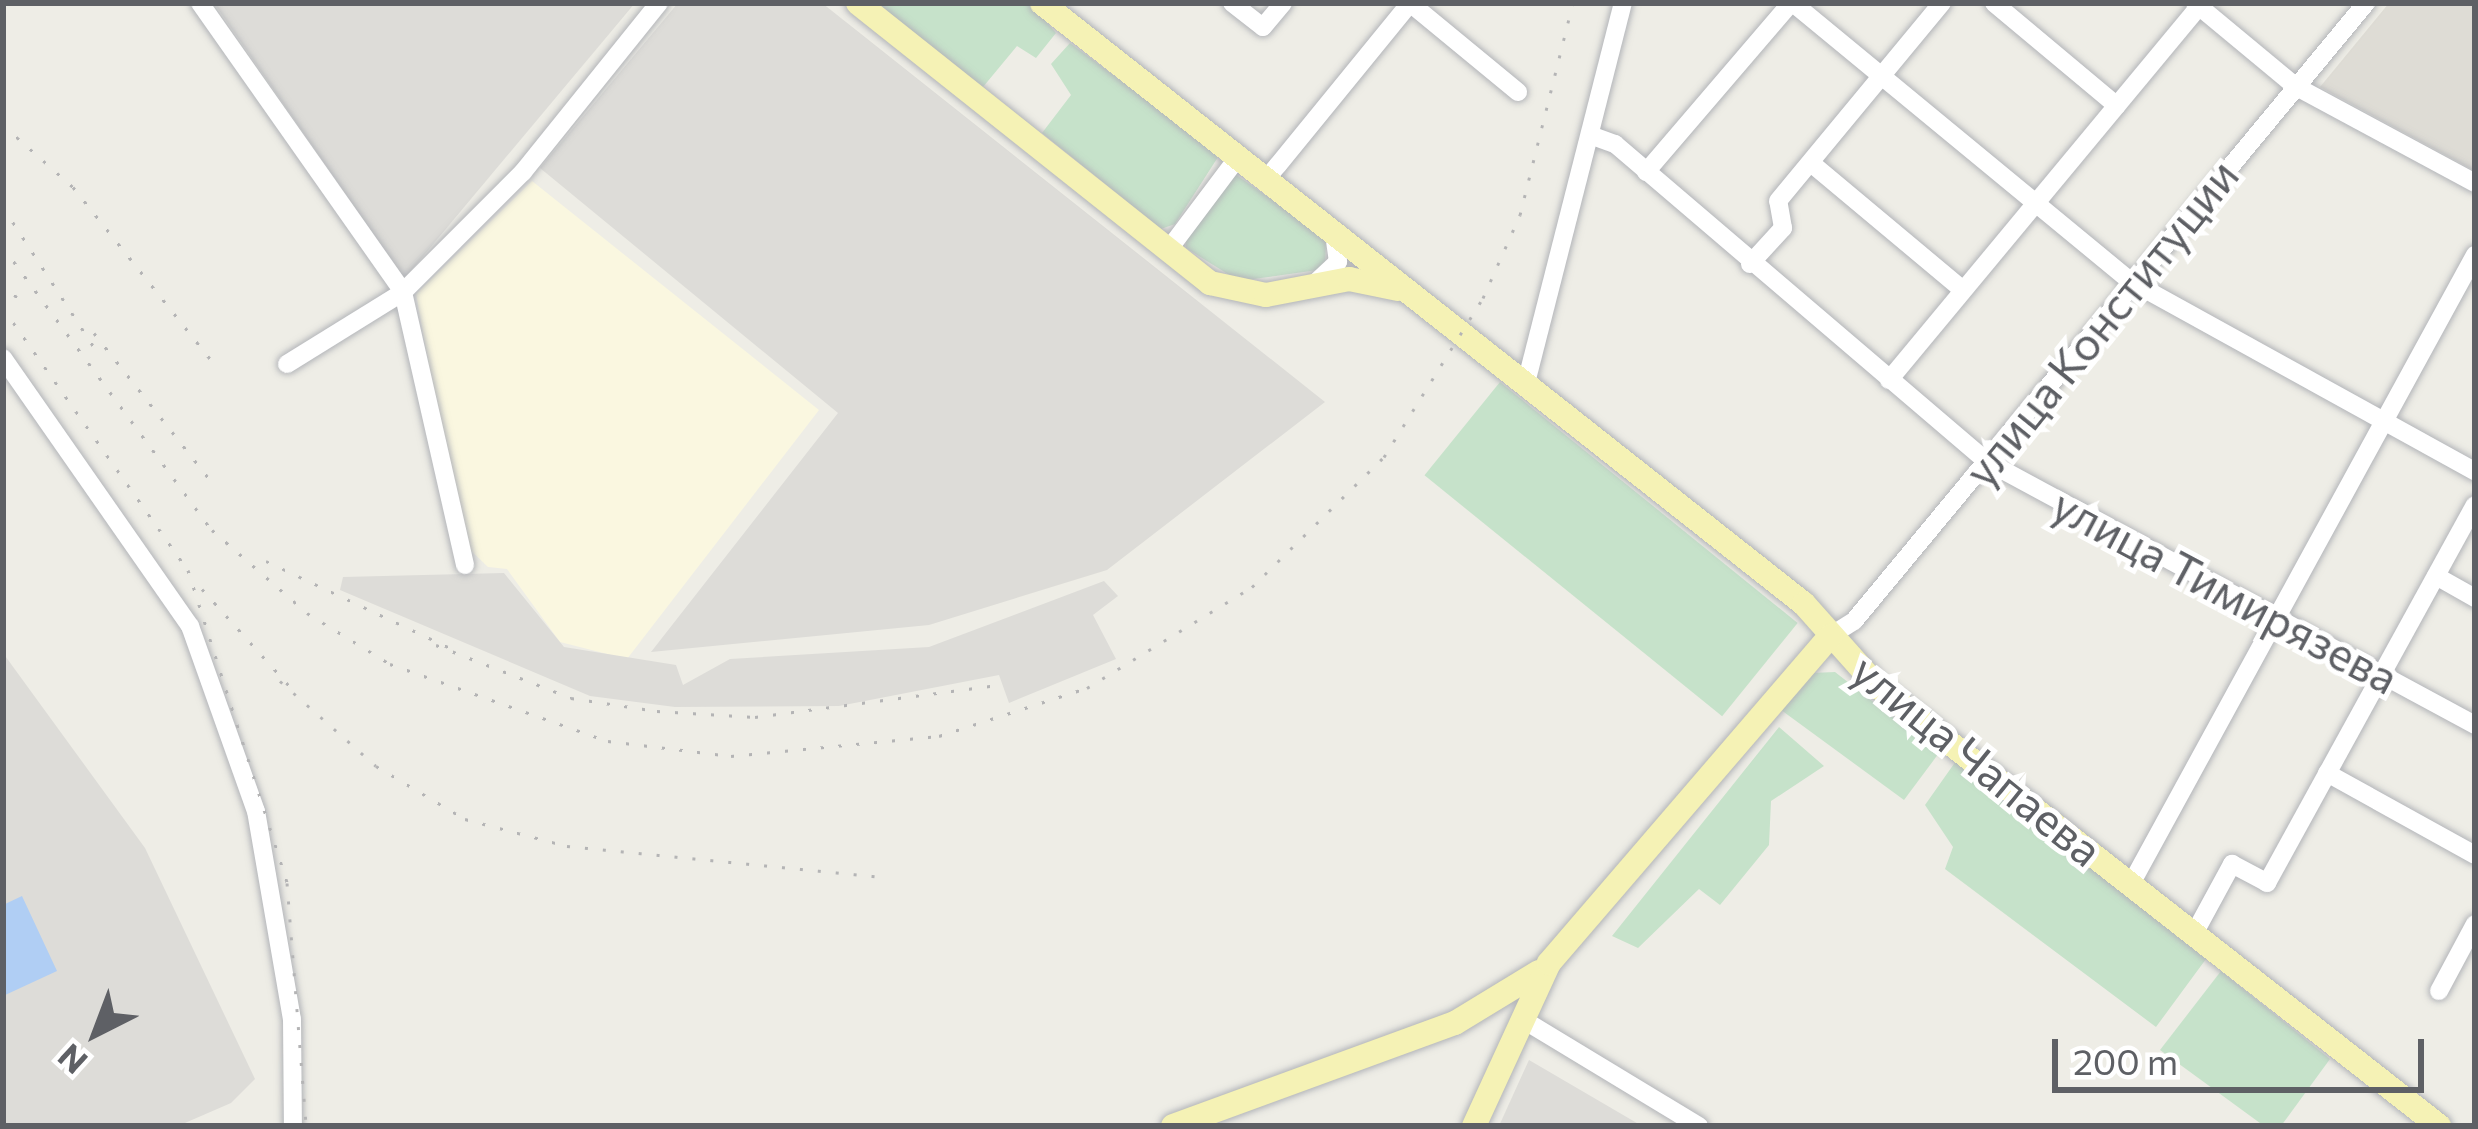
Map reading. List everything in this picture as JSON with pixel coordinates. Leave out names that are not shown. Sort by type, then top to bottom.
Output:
[{"type":"main road","points":[[858,3],[1210,283],[1266,295],[1377,281],[1417,296]]},
{"type":"main road","name":"улица Чапаева","points":[[1042,3],[1759,568],[1877,686],[2439,1126]]},
{"type":"main road","points":[[1759,568],[1808,621],[1792,671]]},
{"type":"main road","points":[[1474,1126],[1550,963],[1792,671],[1830,636]]},
{"type":"main road","points":[[1174,1126],[1455,1023],[1550,963]]},
{"type":"main road","points":[[1455,1023],[1522,1019]]},
{"type":"street","points":[[200,3],[403,292],[465,565]]},
{"type":"street","points":[[287,364],[403,292],[523,172],[659,3]]},
{"type":"street","points":[[1232,3],[1263,27],[1283,3]]},
{"type":"street","points":[[1267,178],[1411,3],[1518,92]]},
{"type":"street","points":[[1526,383],[1623,3]]},
{"type":"street","points":[[1646,172],[1792,3],[2033,206],[2132,282],[2475,471]]},
{"type":"street","points":[[1750,264],[1783,227],[1778,201],[1942,3]]},
{"type":"street","points":[[1994,3],[2116,106]]},
{"type":"street","name":"улица Конституции","points":[[1830,636],[1987,461],[2366,3]]},
{"type":"street","points":[[1889,380],[2199,4],[2295,86],[2475,183]]},
{"type":"street","name":"улица Тимирязева","points":[[1590,135],[1646,172],[1987,461],[2475,725]]},
{"type":"street","points":[[1168,249],[1238,157]]},
{"type":"street","points":[[1811,163],[1964,290]]},
{"type":"street","points":[[1310,286],[1338,262],[1334,232]]},
{"type":"street","points":[[2131,884],[2475,255]]},
{"type":"street","points":[[3,358],[190,626],[256,812],[292,1019],[293,1126]]},
{"type":"street","points":[[2194,934],[2232,864],[2267,883],[2475,506]]},
{"type":"street","points":[[2436,576],[2475,598]]},
{"type":"street","points":[[2327,772],[2475,855]]},
{"type":"street","points":[[2439,991],[2475,924]]},
{"type":"street","points":[[1522,1019],[1699,1126]]},
{"type":"shaded area","points":[[214,3],[635,3],[404,279]]},
{"type":"shaded area","points":[[678,3],[822,3],[1325,402],[1107,570],[929,625],[651,652],[838,413],[540,168]]},
{"type":"shaded area","points":[[2389,3],[2475,3],[2475,171],[2320,87]]},
{"type":"shaded area","points":[[532,181],[819,410],[627,659],[560,642],[507,569],[488,567],[461,541],[416,294]]},
{"type":"shaded area","points":[[504,573],[564,647],[676,665],[683,685],[730,659],[929,647],[1104,581],[1118,596],[1093,615],[1116,659],[1009,703],[999,675],[839,706],[675,707],[590,696],[340,590],[343,577]]},
{"type":"shaded area","points":[[3,653],[145,848],[255,1079],[231,1103],[178,1126],[3,1126]]},
{"type":"shaded area","points":[[1529,1060],[1642,1126],[1499,1126]]},
{"type":"green space","points":[[876,3],[1030,3],[1056,33],[1036,58],[1017,46],[983,87]]},
{"type":"green space","points":[[1070,43],[1220,154],[1175,224],[1161,229],[1042,133],[1071,95],[1051,64]]},
{"type":"green space","points":[[1232,172],[1326,237],[1325,269],[1239,281],[1186,248],[1186,231]]},
{"type":"green space","points":[[1500,382],[1798,623],[1722,716],[1424,475]]},
{"type":"green space","points":[[1835,672],[1939,753],[1904,800],[1777,707],[1812,673]]},
{"type":"green space","points":[[1779,727],[1824,766],[1771,801],[1769,845],[1720,905],[1699,889],[1638,948],[1612,936]]},
{"type":"green space","points":[[1956,761],[2206,959],[2156,1027],[1945,869],[1953,847],[1925,805]]},
{"type":"green space","points":[[2221,971],[2330,1059],[2281,1126],[2264,1126],[2160,1050]]},
{"type":"water","points":[[22,896],[57,971],[3,996],[3,905]]},
{"type":"railway","points":[[3,247],[212,530],[307,613],[390,664],[608,741],[731,756],[939,736],[1087,688],[1252,587],[1384,457],[1483,298],[1520,215],[1573,3]]},
{"type":"railway","points":[[3,125],[73,187],[216,366]]},
{"type":"railway","points":[[3,207],[97,352]]},
{"type":"railway","points":[[3,281],[20,301]]},
{"type":"railway","points":[[3,308],[188,570],[287,883],[306,1126]]},
{"type":"railway","points":[[94,333],[215,486]]},
{"type":"railway","points":[[266,561],[450,648]]},
{"type":"railway","points":[[202,589],[294,691]]},
{"type":"railway","points":[[436,645],[571,698],[657,711],[755,717],[992,686]]},
{"type":"railway","points":[[280,681],[376,766],[465,819],[567,846],[882,877]]}]
